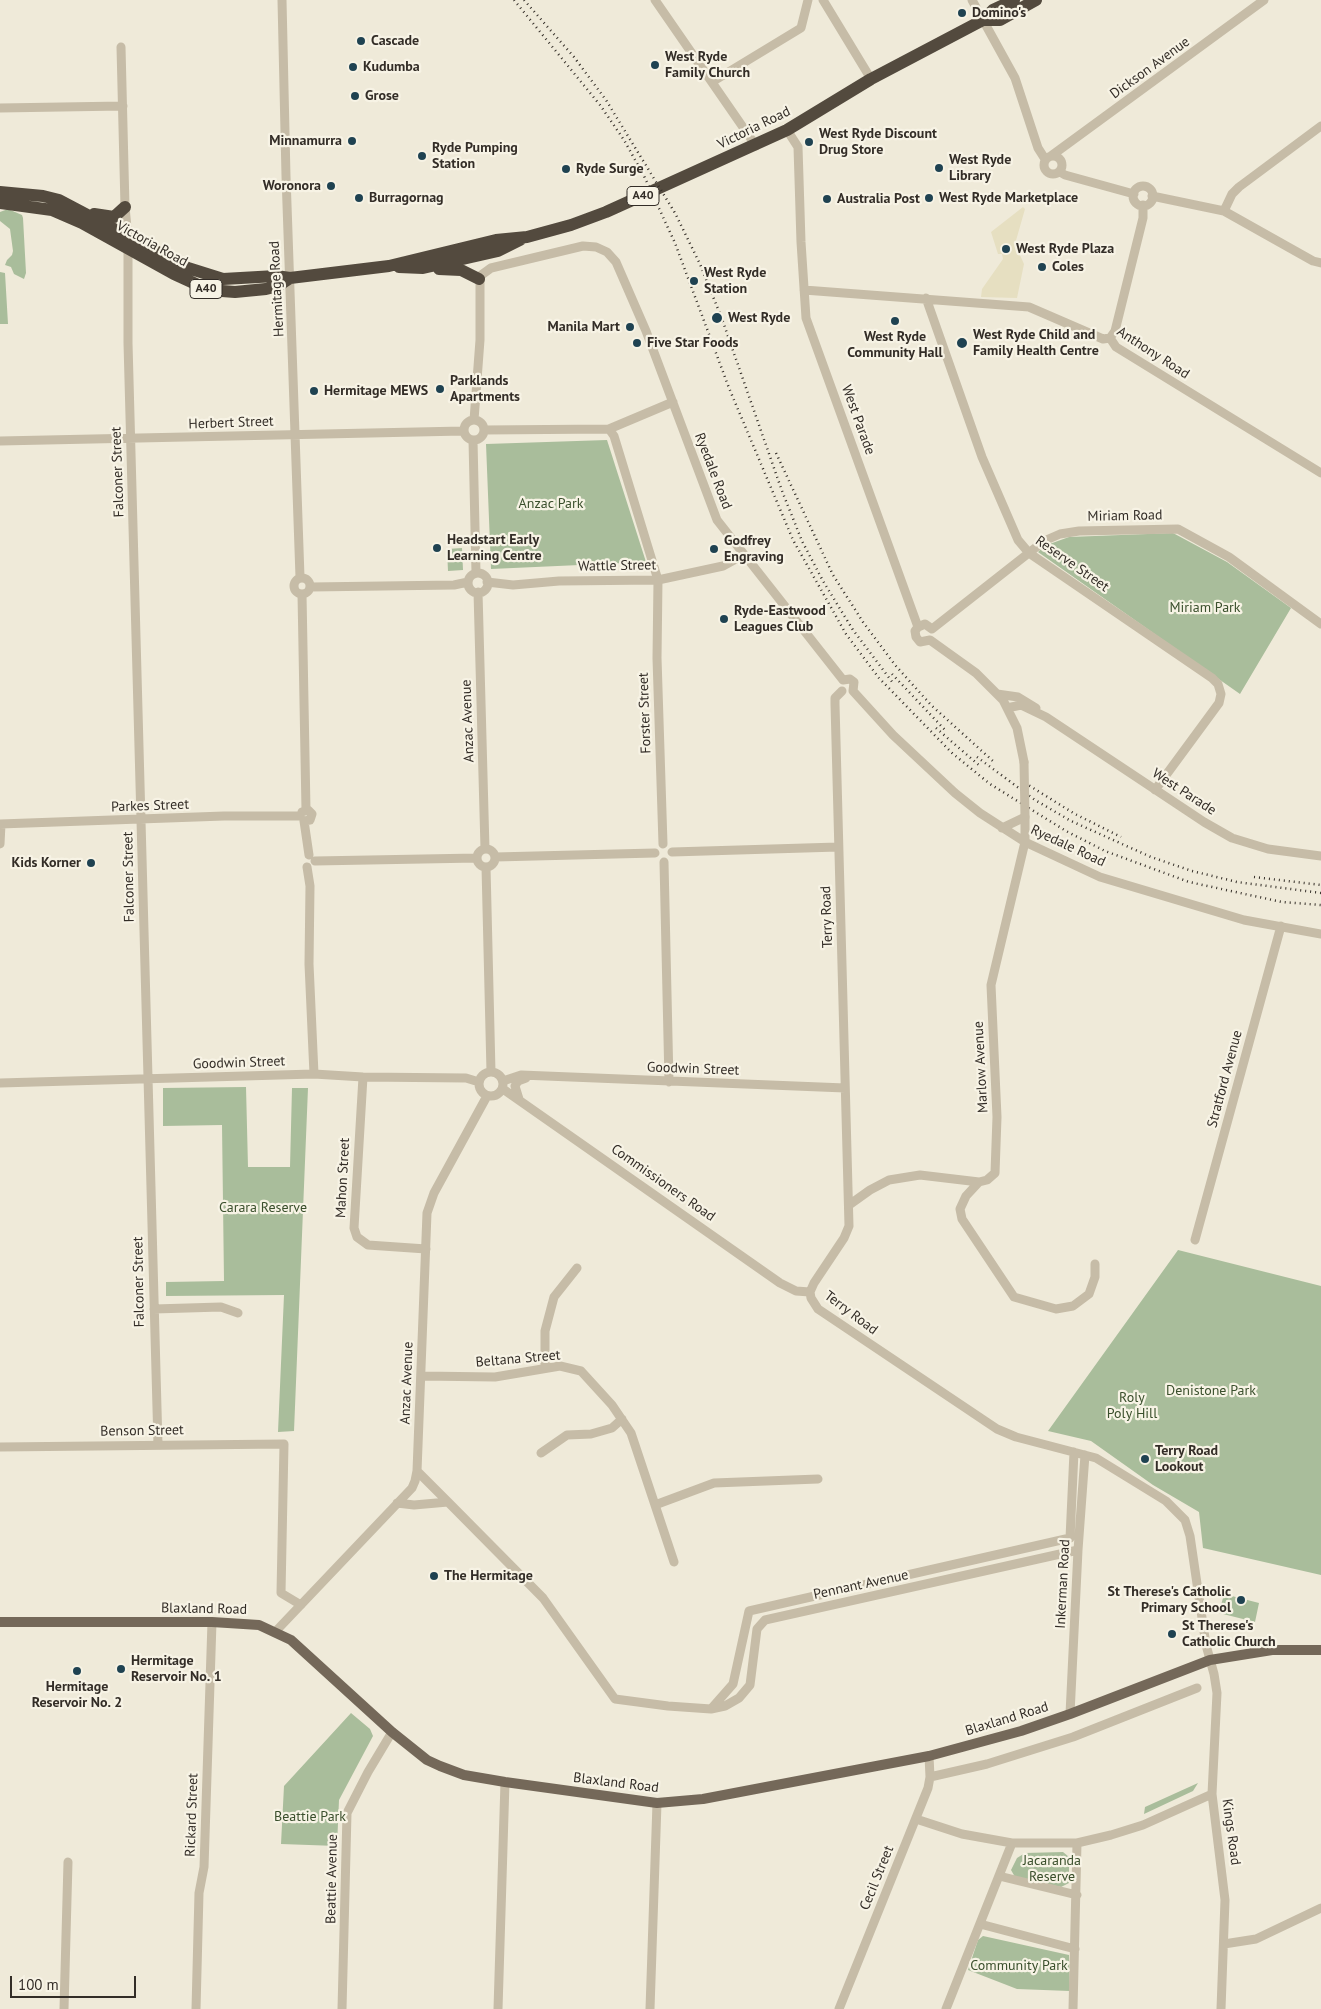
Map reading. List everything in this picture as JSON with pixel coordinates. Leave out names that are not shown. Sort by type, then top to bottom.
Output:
[{"type":"highway","name":"Victoria Road","points":[[389,266],[423,268],[498,251],[527,237],[588,219],[756,146],[787,130],[871,79],[983,20],[993,10],[1014,0]]},
{"type":"highway","name":"Victoria Road","points":[[983,20],[1000,20],[1036,0]]},
{"type":"highway","name":"Victoria Road","points":[[0,192],[43,196],[78,208],[128,243],[191,283],[209,290],[235,292],[266,289],[278,286],[290,278],[389,266],[496,240],[527,237]]},
{"type":"highway","name":"Victoria Road","points":[[0,203],[52,210],[128,243]]},
{"type":"highway","points":[[78,208],[102,217],[114,217],[125,207]]},
{"type":"highway","points":[[423,268],[461,270],[479,279]]},
{"type":"main road","name":"Blaxland Road","points":[[0,1622],[248,1622],[276,1631],[297,1644],[392,1732],[427,1760],[440,1766],[464,1775],[505,1782],[657,1803],[703,1799],[929,1756],[1021,1731],[1210,1660],[1272,1650],[1321,1650]]},
{"type":"street","name":"Hermitage Road","points":[[282,0],[300,578]]},
{"type":"street","points":[[656,0],[756,146]]},
{"type":"street","points":[[712,82],[800,28],[808,0]]},
{"type":"street","points":[[823,0],[871,79]]},
{"type":"street","points":[[972,0],[1015,78],[1038,148],[1048,158],[1060,162],[1060,172]]},
{"type":"street","name":"Dickson Avenue","points":[[1048,158],[1264,0]]},
{"type":"street","name":"Falconer Street","points":[[121,47],[125,207],[128,243],[131,440],[158,1445]]},
{"type":"street","points":[[0,108],[123,106]]},
{"type":"street","points":[[1224,211],[1232,194],[1239,187],[1321,126]]},
{"type":"street","name":"West Parade","points":[[787,130],[798,147],[806,318],[918,626]]},
{"type":"street","points":[[1048,158],[1044,165],[1050,173],[1060,172]]},
{"type":"street","points":[[1060,172],[1065,176],[1134,194]]},
{"type":"street","points":[[1144,186],[1150,190],[1152,196],[1148,204],[1143,205],[1135,202],[1134,194],[1137,188],[1144,186]]},
{"type":"street","points":[[1152,196],[1224,211],[1313,261],[1321,263]]},
{"type":"street","points":[[1110,338],[1115,331],[1143,218],[1143,205]]},
{"type":"street","name":"Ryedale Road","points":[[479,279],[484,272],[491,268],[583,246],[601,249],[616,262],[673,402],[715,514],[744,556],[843,680]]},
{"type":"street","points":[[474,420],[480,340],[479,279]]},
{"type":"street","name":"Anthony Road","points":[[804,290],[1029,306],[1103,338],[1110,338],[1116,347],[1321,473]]},
{"type":"street","name":"Reserve Street","points":[[926,298],[982,457],[1016,538],[1029,553],[1212,678],[1218,684],[1221,694],[1218,703],[1155,790]]},
{"type":"street","points":[[484,430],[609,429],[673,402]]},
{"type":"street","points":[[474,420],[482,424],[484,430],[482,437],[473,440],[466,438],[463,431],[467,422],[474,420]]},
{"type":"street","name":"Forster Street","points":[[609,429],[614,436],[658,580],[657,658],[663,844]]},
{"type":"street","name":"Herbert Street","points":[[0,441],[131,440],[463,431]]},
{"type":"street","points":[[473,440],[476,573]]},
{"type":"street","name":"Miriam Road","points":[[932,629],[1044,541],[1060,534],[1080,531],[1178,529],[1229,557],[1321,624]]},
{"type":"street","name":"Wattle Street","points":[[487,582],[512,585],[559,581],[658,580],[723,566],[744,556]]},
{"type":"street","points":[[476,573],[485,576],[487,582],[485,590],[478,592],[472,590],[468,582],[471,575],[476,573]]},
{"type":"street","points":[[300,578],[308,579],[311,586],[307,593],[302,594],[298,593],[294,587],[295,582],[300,578]]},
{"type":"street","points":[[311,586],[454,585],[468,582]]},
{"type":"street","name":"Anzac Avenue","points":[[478,592],[484,849]]},
{"type":"street","points":[[302,594],[303,816],[310,861],[309,964],[314,1074]]},
{"type":"street","points":[[925,624],[932,629],[933,635],[930,640],[924,642],[918,640],[915,631],[918,626],[925,624]]},
{"type":"street","points":[[930,640],[976,673],[1002,700]]},
{"type":"street","points":[[850,679],[854,682],[853,692],[848,694],[842,691],[840,685],[843,680],[850,679]]},
{"type":"street","name":"Terry Road","points":[[842,691],[836,698],[835,704],[849,1226],[844,1238],[810,1292],[810,1298],[818,1309],[996,1429],[1085,1455],[1112,1466],[1166,1501],[1185,1520],[1190,1536],[1210,1660]]},
{"type":"street","name":"Ryedale Road","points":[[853,692],[932,773],[980,813],[1025,842],[1100,877],[1244,920],[1321,934]]},
{"type":"street","name":"West Parade","points":[[1002,700],[1021,705],[1046,717]]},
{"type":"street","name":"West Parade","points":[[1002,700],[1026,700],[1046,717],[1155,790],[1232,838],[1268,849],[1321,856]]},
{"type":"street","name":"Marlow Avenue","points":[[1002,700],[1020,735],[1024,762],[1025,842],[991,985],[997,1117],[995,1174],[987,1180],[979,1182],[960,1209],[962,1219],[1014,1297],[1056,1309],[1073,1306],[1088,1294],[1095,1277],[1095,1264]]},
{"type":"street","name":"Parkes Street","points":[[0,824],[224,816],[303,816]]},
{"type":"street","points":[[1002,828],[1025,817]]},
{"type":"street","points":[[0,824],[0,844]]},
{"type":"street","points":[[663,844],[669,846],[672,852],[670,859],[664,862],[657,859],[655,853],[658,846],[663,844]]},
{"type":"street","points":[[672,852],[838,847]]},
{"type":"street","points":[[484,849],[490,850],[495,857],[494,863],[486,867],[478,863],[477,858],[478,853],[484,849]]},
{"type":"street","points":[[495,857],[655,853]]},
{"type":"street","points":[[310,861],[477,858]]},
{"type":"street","points":[[664,862],[669,1082]]},
{"type":"street","points":[[486,867],[490,1072]]},
{"type":"street","name":"Stratford Avenue","points":[[1195,1240],[1281,926]]},
{"type":"street","points":[[490,1072],[498,1074],[503,1085],[496,1095],[487,1096],[481,1090],[479,1082],[481,1077],[490,1072]]},
{"type":"street","name":"Goodwin Street","points":[[0,1083],[314,1074],[363,1078],[466,1078],[479,1082]]},
{"type":"street","name":"Goodwin Street","points":[[503,1085],[521,1075],[845,1088]]},
{"type":"street","name":"Goodwin Street","points":[[519,1099],[515,1090],[518,1081],[539,1077]]},
{"type":"street","name":"Mahon Street","points":[[363,1078],[354,1228],[357,1237],[368,1245],[426,1249]]},
{"type":"street","name":"Commissioners Road","points":[[503,1085],[519,1099],[780,1283],[796,1291],[810,1292]]},
{"type":"street","name":"Anzac Avenue","points":[[276,1631],[412,1488],[417,1471],[429,1203],[487,1096]]},
{"type":"street","points":[[849,1205],[870,1190],[889,1180],[920,1175],[979,1182]]},
{"type":"street","points":[[545,1368],[545,1330],[554,1297],[577,1268]]},
{"type":"street","points":[[154,1309],[221,1307],[238,1313]]},
{"type":"street","name":"Beltana Street","points":[[422,1376],[495,1377],[560,1366],[580,1371],[612,1405],[631,1433],[674,1562]]},
{"type":"street","points":[[541,1453],[567,1434],[590,1434],[612,1428],[622,1419]]},
{"type":"street","name":"Benson Street","points":[[0,1447],[284,1444],[281,1593],[300,1605]]},
{"type":"street","name":"Inkerman Road","points":[[1070,1538],[1074,1452]]},
{"type":"street","name":"Inkerman Road","points":[[1070,1714],[1085,1455]]},
{"type":"street","name":"Pennant Avenue","points":[[417,1471],[543,1598],[615,1698],[711,1709],[725,1706],[739,1698],[750,1685],[757,1629],[764,1620],[1078,1550]]},
{"type":"street","points":[[655,1505],[714,1483],[780,1482],[818,1478]]},
{"type":"street","points":[[397,1503],[414,1505],[448,1502]]},
{"type":"street","name":"Pennant Avenue","points":[[711,1709],[733,1684],[750,1611],[1070,1538]]},
{"type":"street","name":"Rickard Street","points":[[196,2009],[199,1893],[204,1867],[212,1622]]},
{"type":"street","name":"Kings Road","points":[[1210,1660],[1216,1693],[1212,1794],[1224,1886],[1221,2009]]},
{"type":"street","points":[[930,1777],[987,1764],[1073,1738],[1197,1688]]},
{"type":"street","name":"Beattie Avenue","points":[[342,2009],[348,1813],[368,1772],[392,1732]]},
{"type":"street","name":"Cecil Street","points":[[839,2009],[916,1819],[930,1777],[929,1756]]},
{"type":"street","points":[[498,2009],[505,1782]]},
{"type":"street","points":[[916,1819],[962,1834],[1012,1843],[1077,1842],[1143,1825],[1212,1794]]},
{"type":"street","points":[[650,2009],[657,1803]]},
{"type":"street","points":[[1073,2009],[1077,1842]]},
{"type":"street","points":[[946,2009],[1012,1843]]},
{"type":"street","points":[[64,2009],[68,1862]]},
{"type":"street","points":[[999,1876],[1077,1895]]},
{"type":"street","points":[[1224,1944],[1256,1939],[1321,1908]]},
{"type":"street","points":[[980,1924],[1075,1949]]},
{"type":"green space","points":[[8,209],[22,215],[23,218],[26,273],[24,279],[14,274],[11,267],[5,265],[13,251],[10,229],[0,221],[0,212]]},
{"type":"green space","points":[[0,272],[5,273],[8,324],[0,324]]},
{"type":"green space","name":"Anzac Park","points":[[607,440],[646,562],[491,569],[486,444]]},
{"type":"green space","name":"Miriam Park","points":[[1173,533],[1227,562],[1291,608],[1240,694],[1038,552],[1044,546],[1069,537]]},
{"type":"green space","points":[[462,548],[463,570],[448,571],[447,549]]},
{"type":"green space","name":"Carara Reserve","points":[[246,1087],[248,1167],[290,1167],[292,1088],[308,1088],[294,1431],[278,1432],[284,1295],[166,1296],[166,1282],[224,1281],[222,1125],[163,1126],[163,1088]]},
{"type":"green space","name":"Denistone Park","points":[[1178,1250],[1321,1286],[1321,1575],[1203,1548],[1199,1512],[1153,1485],[1091,1441],[1048,1431]]},
{"type":"green space","points":[[1224,1594],[1259,1603],[1255,1622],[1219,1613]]},
{"type":"green space","name":"Beattie Park","points":[[351,1713],[370,1729],[373,1736],[339,1800],[337,1846],[281,1844],[284,1786]]},
{"type":"green space","points":[[1198,1783],[1193,1791],[1144,1814],[1145,1807]]},
{"type":"green space","name":"Jacaranda Reserve","points":[[1063,1852],[1069,1857],[1069,1883],[1061,1887],[1015,1877],[1011,1870],[1017,1858],[1025,1853]]},
{"type":"green space","name":"Community Park","points":[[983,1936],[1069,1955],[1070,1991],[1017,1989],[968,1970],[978,1940]]},
{"type":"shaded area","name":"West Ryde Plaza","points":[[1023,207],[1025,209],[1015,244],[1024,264],[1017,298],[981,297],[982,289],[1003,259],[1002,254],[998,254],[991,232]]},
{"type":"railway","points":[[514,0],[600,105],[624,140],[644,176],[675,243],[729,388],[793,540],[846,634],[879,678],[952,753],[990,784],[1066,831],[1105,851],[1189,882],[1282,902],[1321,905]]},
{"type":"railway","points":[[524,0],[574,57],[606,100],[675,213],[700,264],[722,319],[782,491],[802,541],[823,581],[853,630],[893,683]]},
{"type":"railway","points":[[776,453],[833,575],[863,622],[895,665],[931,705],[994,762]]},
{"type":"railway","points":[[892,674],[945,730]]},
{"type":"railway","points":[[936,728],[981,767]]},
{"type":"railway","points":[[977,757],[1035,800],[1071,821],[1151,857],[1192,871],[1237,882],[1321,893]]},
{"type":"railway","points":[[1025,783],[1075,814],[1121,837]]},
{"type":"railway","points":[[1254,877],[1321,885]]},
{"type":"place","name":"Domino's","points":[[962,13]]},
{"type":"place","name":"Cascade","points":[[361,41]]},
{"type":"place","name":"West Ryde Family Church","points":[[655,65]]},
{"type":"place","name":"Kudumba","points":[[353,67]]},
{"type":"place","name":"Grose","points":[[355,96]]},
{"type":"place","name":"Minnamurra","points":[[352,141]]},
{"type":"place","name":"West Ryde Discount Drug Store","points":[[809,142]]},
{"type":"place","name":"Ryde Pumping Station","points":[[422,156]]},
{"type":"place","name":"West Ryde Library","points":[[939,168]]},
{"type":"place","name":"Ryde Surge","points":[[566,169]]},
{"type":"place","name":"Woronora","points":[[331,186]]},
{"type":"place","name":"Burragornag","points":[[359,198]]},
{"type":"place","name":"West Ryde Marketplace","points":[[929,198]]},
{"type":"place","name":"Australia Post","points":[[827,199]]},
{"type":"place","name":"West Ryde Plaza","points":[[1006,249]]},
{"type":"place","name":"Coles","points":[[1042,267]]},
{"type":"place","name":"West Ryde Station","points":[[694,281]]},
{"type":"place","name":"West Ryde","points":[[717,318]]},
{"type":"place","name":"West Ryde Community Hall","points":[[895,321]]},
{"type":"place","name":"Manila Mart","points":[[630,327]]},
{"type":"place","name":"Five Star Foods","points":[[637,343]]},
{"type":"place","name":"West Ryde Child and Family Health Centre","points":[[962,343]]},
{"type":"place","name":"Parklands Apartments","points":[[440,389]]},
{"type":"place","name":"Hermitage MEWS","points":[[314,391]]},
{"type":"place","name":"Headstart Early Learning Centre","points":[[437,548]]},
{"type":"place","name":"Godfrey Engraving","points":[[714,549]]},
{"type":"place","name":"Ryde-Eastwood Leagues Club","points":[[724,619]]},
{"type":"place","name":"Kids Korner","points":[[91,863]]},
{"type":"place","name":"Terry Road Lookout","points":[[1145,1459]]},
{"type":"place","name":"The Hermitage","points":[[434,1576]]},
{"type":"place","name":"St Therese's Catholic Primary School","points":[[1241,1600]]},
{"type":"place","name":"St Therese's Catholic Church","points":[[1172,1634]]},
{"type":"place","name":"Hermitage Reservoir No. 1","points":[[121,1669]]},
{"type":"place","name":"Hermitage Reservoir No. 2","points":[[77,1671]]},
{"type":"park label","name":"Roly Poly Hill","points":[[1132,1406]]}]
